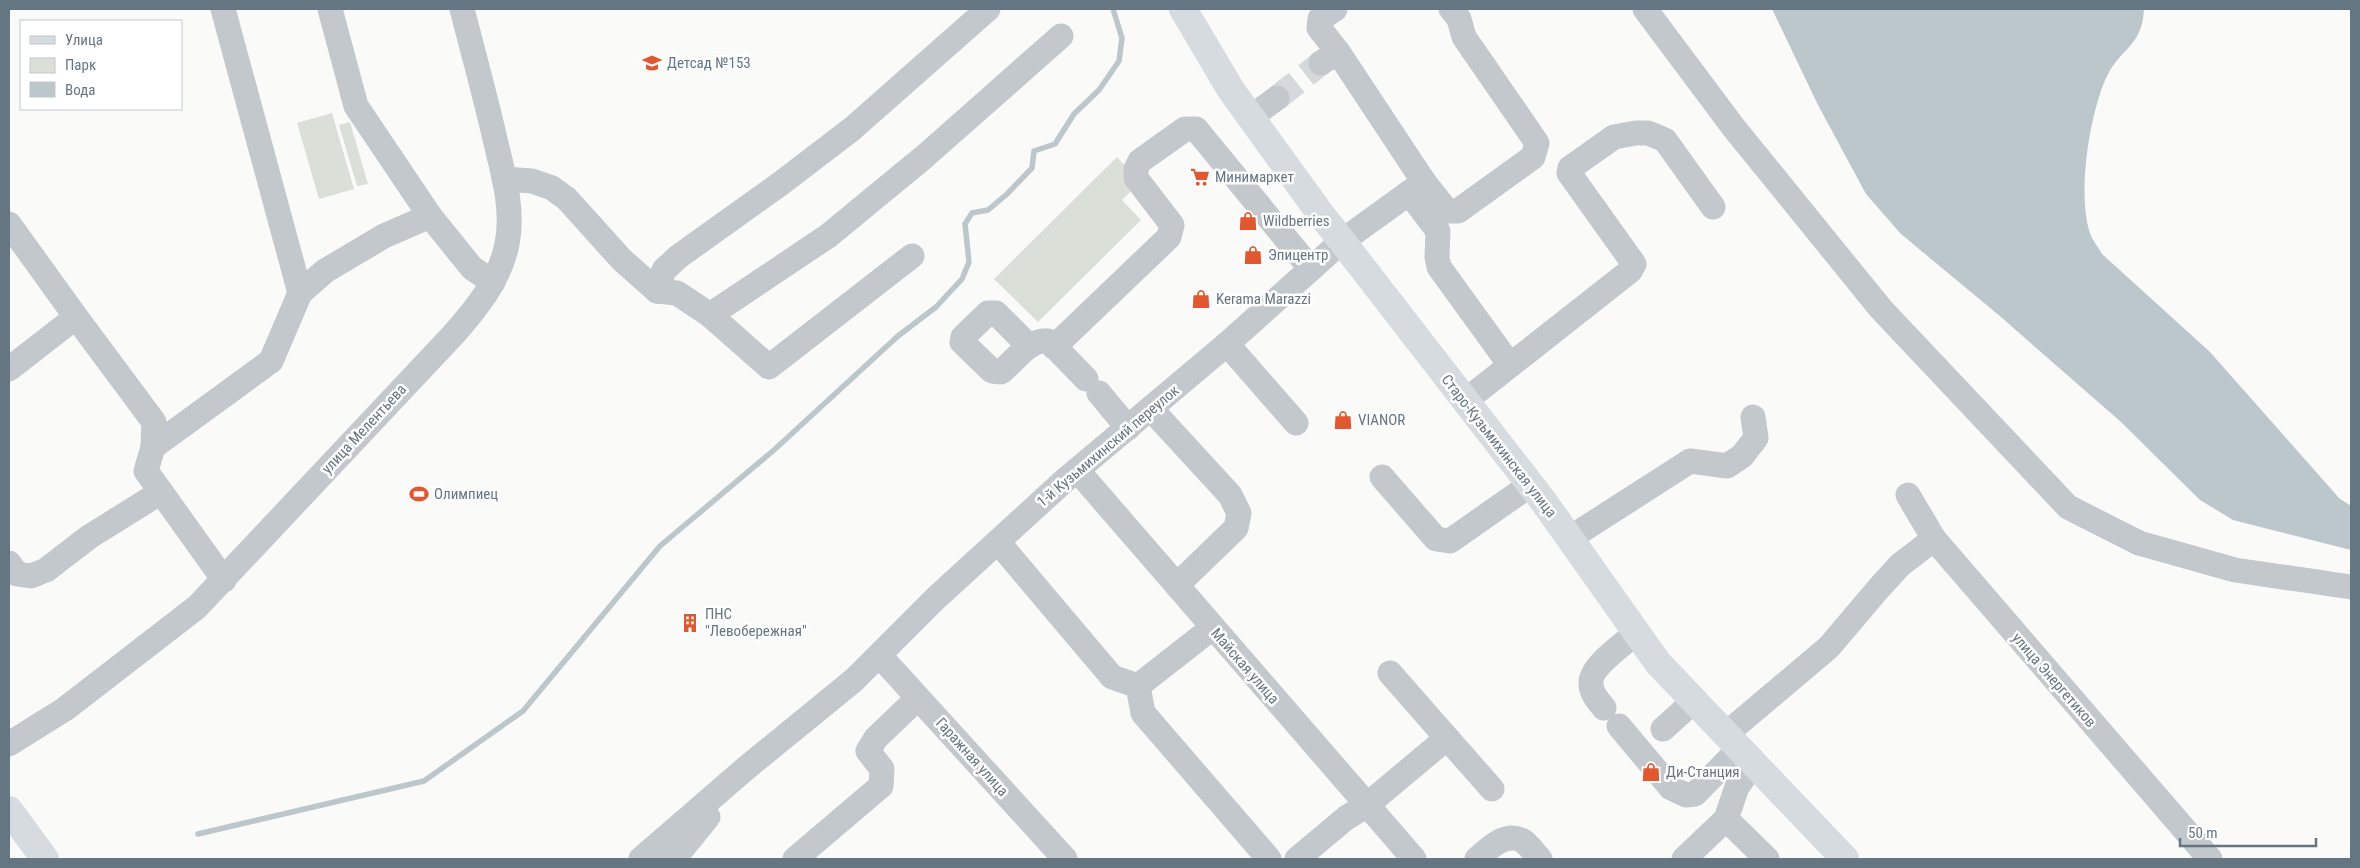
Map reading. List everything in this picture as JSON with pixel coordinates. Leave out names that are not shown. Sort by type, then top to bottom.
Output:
[{"type":"main road","name":"Старо-Кузьмихинская улица","points":[[1183,9],[1231,90],[1341,242],[1570,538],[1658,663],[1845,859]]},
{"type":"main road","points":[[9,810],[45,859]]},
{"type":"street","points":[[222,9],[300,292]]},
{"type":"street","points":[[330,9],[356,106],[430,216],[472,268],[493,282]]},
{"type":"street","name":"улица Мелентьева","points":[[9,744],[65,709],[197,607],[458,329],[493,282],[504,257],[509,228],[504,180],[462,9]]},
{"type":"street","points":[[658,291],[664,270],[678,257],[780,184],[852,129],[988,9]]},
{"type":"street","points":[[1336,9],[1320,19],[1319,28],[1330,57],[1417,188],[1438,231],[1437,257],[1439,267],[1510,365]]},
{"type":"street","points":[[1417,188],[1447,211],[1458,211],[1533,157],[1537,143],[1464,37],[1459,19],[1451,9]]},
{"type":"street","points":[[1644,9],[1734,128],[1881,309],[2068,507],[2148,546],[2236,570],[2351,588]]},
{"type":"street","points":[[710,315],[828,236],[924,156],[1061,36]]},
{"type":"street","points":[[1251,117],[1277,98]]},
{"type":"street","points":[[1054,347],[1169,238],[1172,225],[1136,178],[1136,169],[1140,161],[1186,129],[1196,129],[1310,269]]},
{"type":"street","points":[[1464,401],[1630,271],[1634,264],[1569,174],[1570,168],[1614,137],[1648,133],[1665,140],[1713,207]]},
{"type":"street","points":[[504,180],[532,181],[552,188],[567,199],[622,260],[658,291],[677,293],[710,315],[769,367],[912,256]]},
{"type":"street","name":"1-й Кузьмихинский переулок","points":[[745,770],[854,680],[935,600],[1078,470],[1227,344],[1341,242],[1417,188]]},
{"type":"street","points":[[153,447],[271,361],[300,292],[324,271],[384,236],[430,216]]},
{"type":"street","points":[[9,224],[154,422],[153,447],[146,471],[224,580]]},
{"type":"street","points":[[9,369],[76,317]]},
{"type":"street","points":[[1029,346],[1041,340],[1049,341],[1093,386],[1128,428]]},
{"type":"street","points":[[1227,344],[1296,423]]},
{"type":"street","points":[[1151,409],[1230,495],[1239,513],[1236,528],[1177,585]]},
{"type":"street","points":[[1570,538],[1690,462],[1727,466],[1742,456],[1756,438],[1753,417]]},
{"type":"street","name":"Майская улица","points":[[1078,470],[1212,628],[1414,859]]},
{"type":"street","points":[[1382,477],[1436,539],[1450,541],[1530,485]]},
{"type":"street","points":[[9,562],[17,574],[31,576],[46,570],[89,537],[161,492]]},
{"type":"street","name":"улица Энергетиков","points":[[1908,495],[1934,539],[2210,859]]},
{"type":"street","points":[[1636,633],[1596,667],[1591,676],[1590,685],[1595,696],[1611,717],[1641,748],[1671,788],[1686,795],[1695,794],[1739,749],[1900,565],[1934,539]]},
{"type":"street","points":[[998,542],[1112,677],[1138,686]]},
{"type":"street","points":[[1138,686],[1212,628]]},
{"type":"street","name":"Гаражная улица","points":[[880,656],[1065,859]]},
{"type":"street","points":[[1390,673],[1492,790]]},
{"type":"street","points":[[1138,686],[1143,713],[1269,859]]},
{"type":"street","points":[[795,859],[881,786],[882,768],[868,751],[876,738],[918,698]]},
{"type":"street","points":[[1663,729],[1694,701]]},
{"type":"street","points":[[1297,859],[1346,818],[1367,805],[1447,738]]},
{"type":"street","points":[[1684,859],[1726,818],[1737,787],[1739,749]]},
{"type":"street","points":[[641,859],[745,770]]},
{"type":"street","points":[[674,859],[745,770]]},
{"type":"street","points":[[1726,818],[1767,859]]},
{"type":"street","points":[[1478,859],[1491,846],[1508,838],[1523,841],[1540,859]]},
{"type":"green space","points":[[332,113],[354,189],[319,199],[297,123]]},
{"type":"green space","points":[[350,122],[368,184],[357,186],[339,125]]},
{"type":"green space","points":[[1117,157],[1129,170],[1123,176],[1134,188],[1122,200],[1141,220],[1038,322],[994,279]]},
{"type":"water","points":[[1772,9],[2144,9],[2140,31],[2108,74],[2096,109],[2087,155],[2085,179],[2087,222],[2092,238],[2102,254],[2210,352],[2339,498],[2351,506],[2351,550],[2233,520],[2200,500],[2121,422],[2001,317],[1901,234],[1866,194],[1818,105]]},
{"type":"waterway","points":[[198,834],[424,781],[523,711],[660,546],[774,450],[898,336],[936,307],[962,279],[969,262],[965,224],[972,213],[988,210],[1007,194],[1032,168],[1034,151],[1055,144],[1074,114],[1099,90],[1119,61],[1122,38],[1113,9]]},
{"type":"tunnel","points":[[1277,98],[1321,63]]},
{"type":"place","name":"Детсад №153","points":[[652,63]]},
{"type":"place","name":"Минимаркет","points":[[1200,177]]},
{"type":"place","name":"Wildberries","points":[[1248,221]]},
{"type":"place","name":"Эпицентр","points":[[1253,255]]},
{"type":"place","name":"Kerama Marazzi","points":[[1201,299]]},
{"type":"place","name":"VIANOR","points":[[1343,420]]},
{"type":"place","name":"Олимпиец","points":[[419,494]]},
{"type":"place","name":"ПНС \"Левобережная\"","points":[[690,623]]},
{"type":"place","name":"Ди-Станция","points":[[1651,772]]}]
